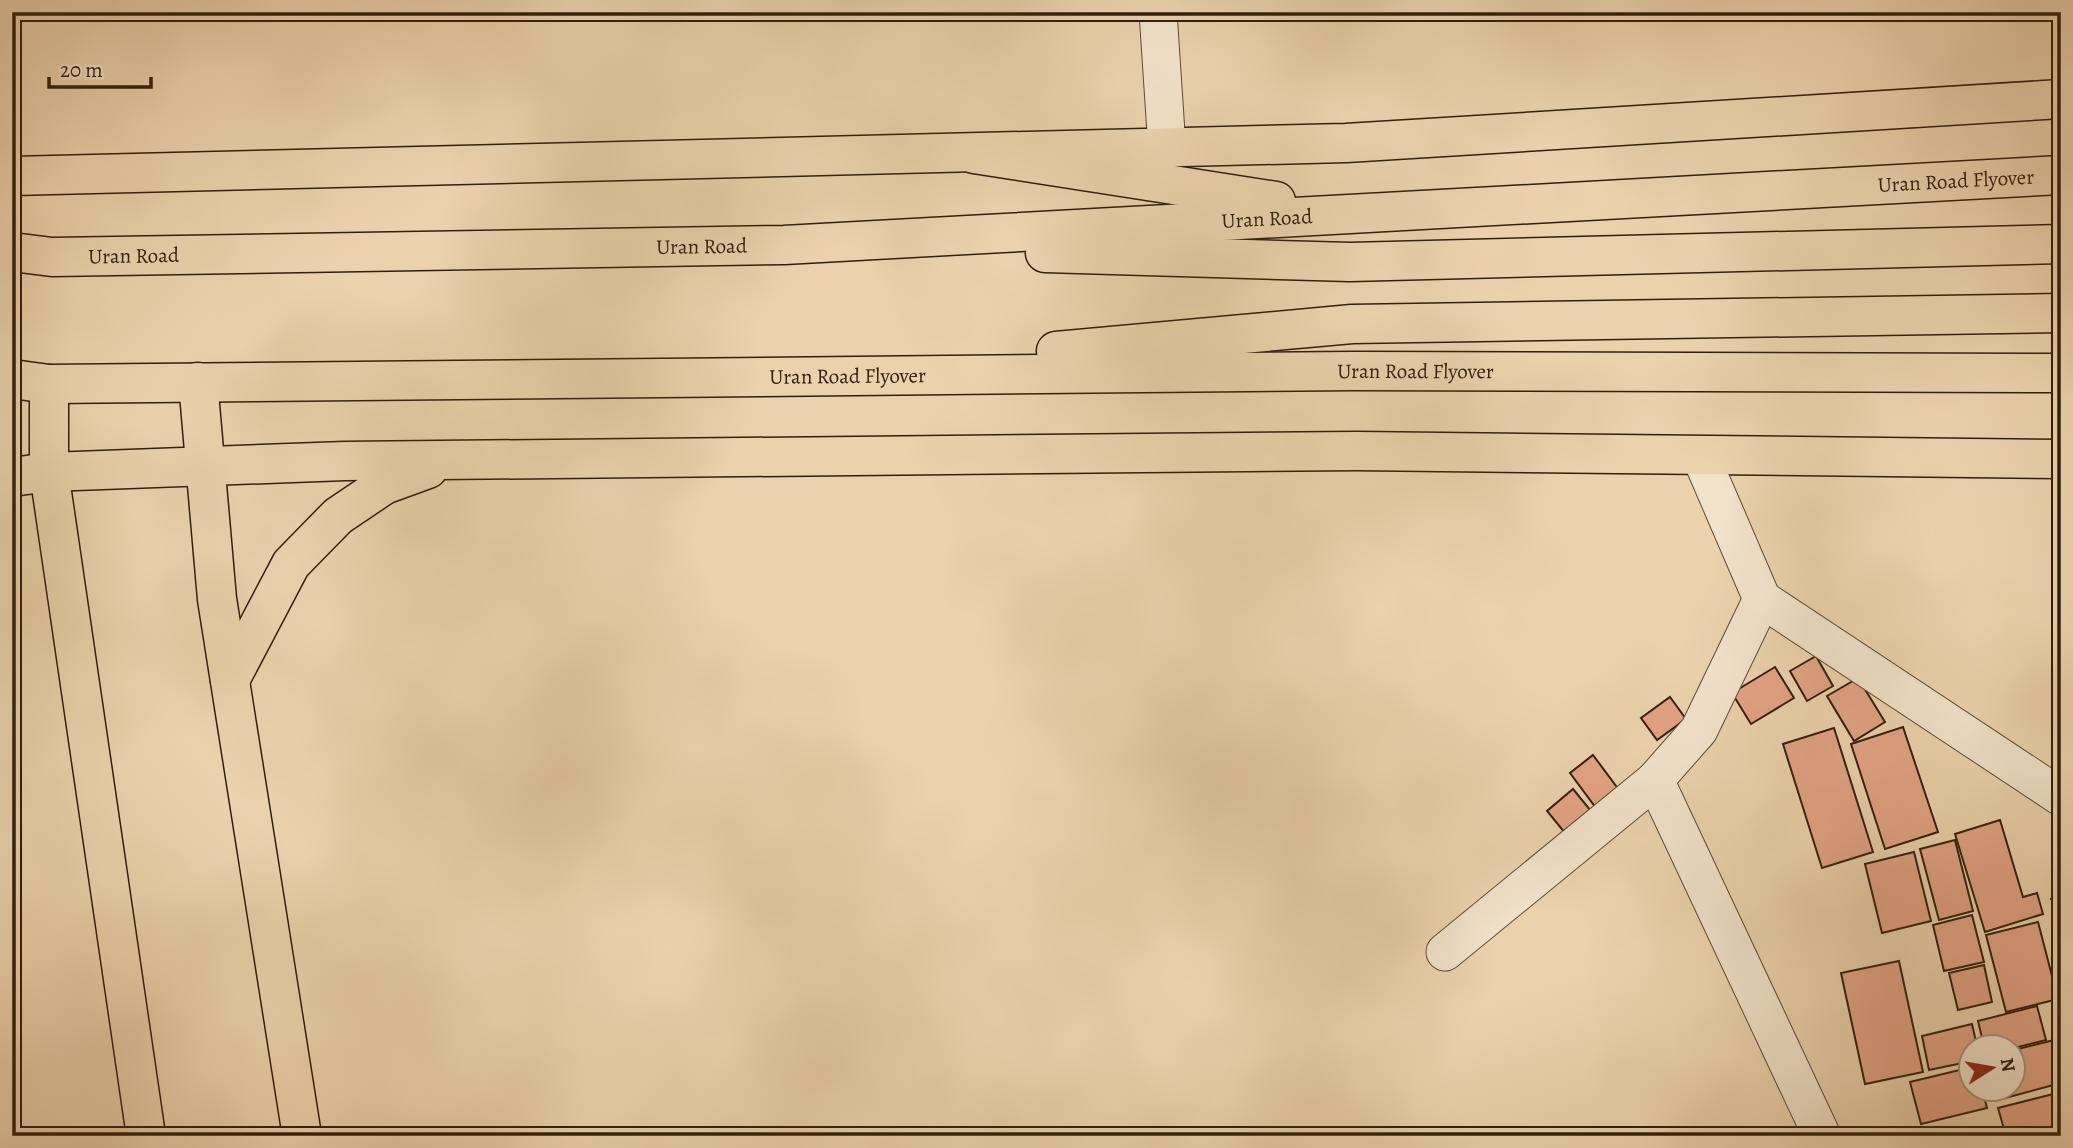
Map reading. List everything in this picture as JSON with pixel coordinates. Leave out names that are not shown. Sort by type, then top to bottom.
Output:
[{"type":"main road","points":[[12,176],[1346,143],[2061,99]]},
{"type":"main road","points":[[974,154],[1349,213]]},
{"type":"main road","name":"Uran Road Flyover","points":[[1349,213],[2061,175]]},
{"type":"main road","name":"Uran Road","points":[[12,252],[52,257],[784,245],[1349,213]]},
{"type":"main road","points":[[784,245],[1350,262],[2061,244]]},
{"type":"main road","name":"Uran Road","points":[[12,264],[52,257]]},
{"type":"main road","name":"Uran Road Flyover","points":[[786,375],[1352,324],[2061,313]]},
{"type":"main road","name":"Uran Road Flyover","points":[[786,375],[1340,371],[2061,373]]},
{"type":"main road","points":[[12,390],[31,382],[786,375]]},
{"type":"main road","points":[[31,382],[30,474],[146,1136]]},
{"type":"main road","points":[[198,382],[217,599],[302,1136]]},
{"type":"main road","points":[[30,474],[345,461],[1357,451],[2061,459]]},
{"type":"main road","points":[[230,680],[291,564],[338,516],[384,485],[453,460]]},
{"type":"street","points":[[1158,12],[1167,148]]},
{"type":"street","points":[[1700,455],[1762,599],[2061,797]]},
{"type":"street","points":[[1445,952],[1655,780],[1699,730],[1762,599]]},
{"type":"street","points":[[1655,780],[1822,1136]]},
{"type":"building","points":[[1816,656],[1833,686],[1807,701],[1790,671]]},
{"type":"building","points":[[1775,667],[1794,698],[1751,724],[1732,693]]},
{"type":"building","points":[[1858,678],[1885,722],[1854,741],[1827,696]]},
{"type":"building","points":[[1670,697],[1686,719],[1657,740],[1641,718]]},
{"type":"building","points":[[1903,727],[1938,832],[1885,849],[1851,744]]},
{"type":"building","points":[[1834,728],[1873,852],[1822,868],[1783,744]]},
{"type":"building","points":[[1593,755],[1622,794],[1599,812],[1570,773]]},
{"type":"building","points":[[1573,789],[1600,822],[1574,844],[1547,811]]},
{"type":"building","points":[[2000,820],[2023,897],[2037,893],[2043,914],[1985,932],[1955,834]]},
{"type":"building","points":[[1955,840],[1973,911],[1939,920],[1920,849]]},
{"type":"building","points":[[1914,852],[1931,921],[1882,933],[1865,864]]},
{"type":"building","points":[[2061,894],[2061,916],[2051,899]]},
{"type":"building","points":[[1972,915],[1984,962],[1944,971],[1933,925]]},
{"type":"building","points":[[2038,922],[2058,999],[2006,1012],[1986,935]]},
{"type":"building","points":[[1899,961],[1923,1072],[1865,1084],[1841,973]]},
{"type":"building","points":[[1984,965],[1992,1002],[1958,1010],[1949,973]]},
{"type":"building","points":[[2037,1006],[2046,1040],[2028,1044],[2028,1032],[1981,1032],[1978,1021]]},
{"type":"building","points":[[1972,1024],[1974,1032],[1958,1032],[1958,1064],[1929,1070],[1922,1036]]},
{"type":"building","points":[[2054,1040],[2061,1066],[2061,1083],[2028,1092],[2028,1046]]},
{"type":"building","points":[[1958,1070],[1958,1102],[1986,1102],[1987,1108],[1921,1124],[1910,1082]]},
{"type":"building","points":[[2061,1092],[2061,1134],[2006,1136],[1998,1108]]}]
